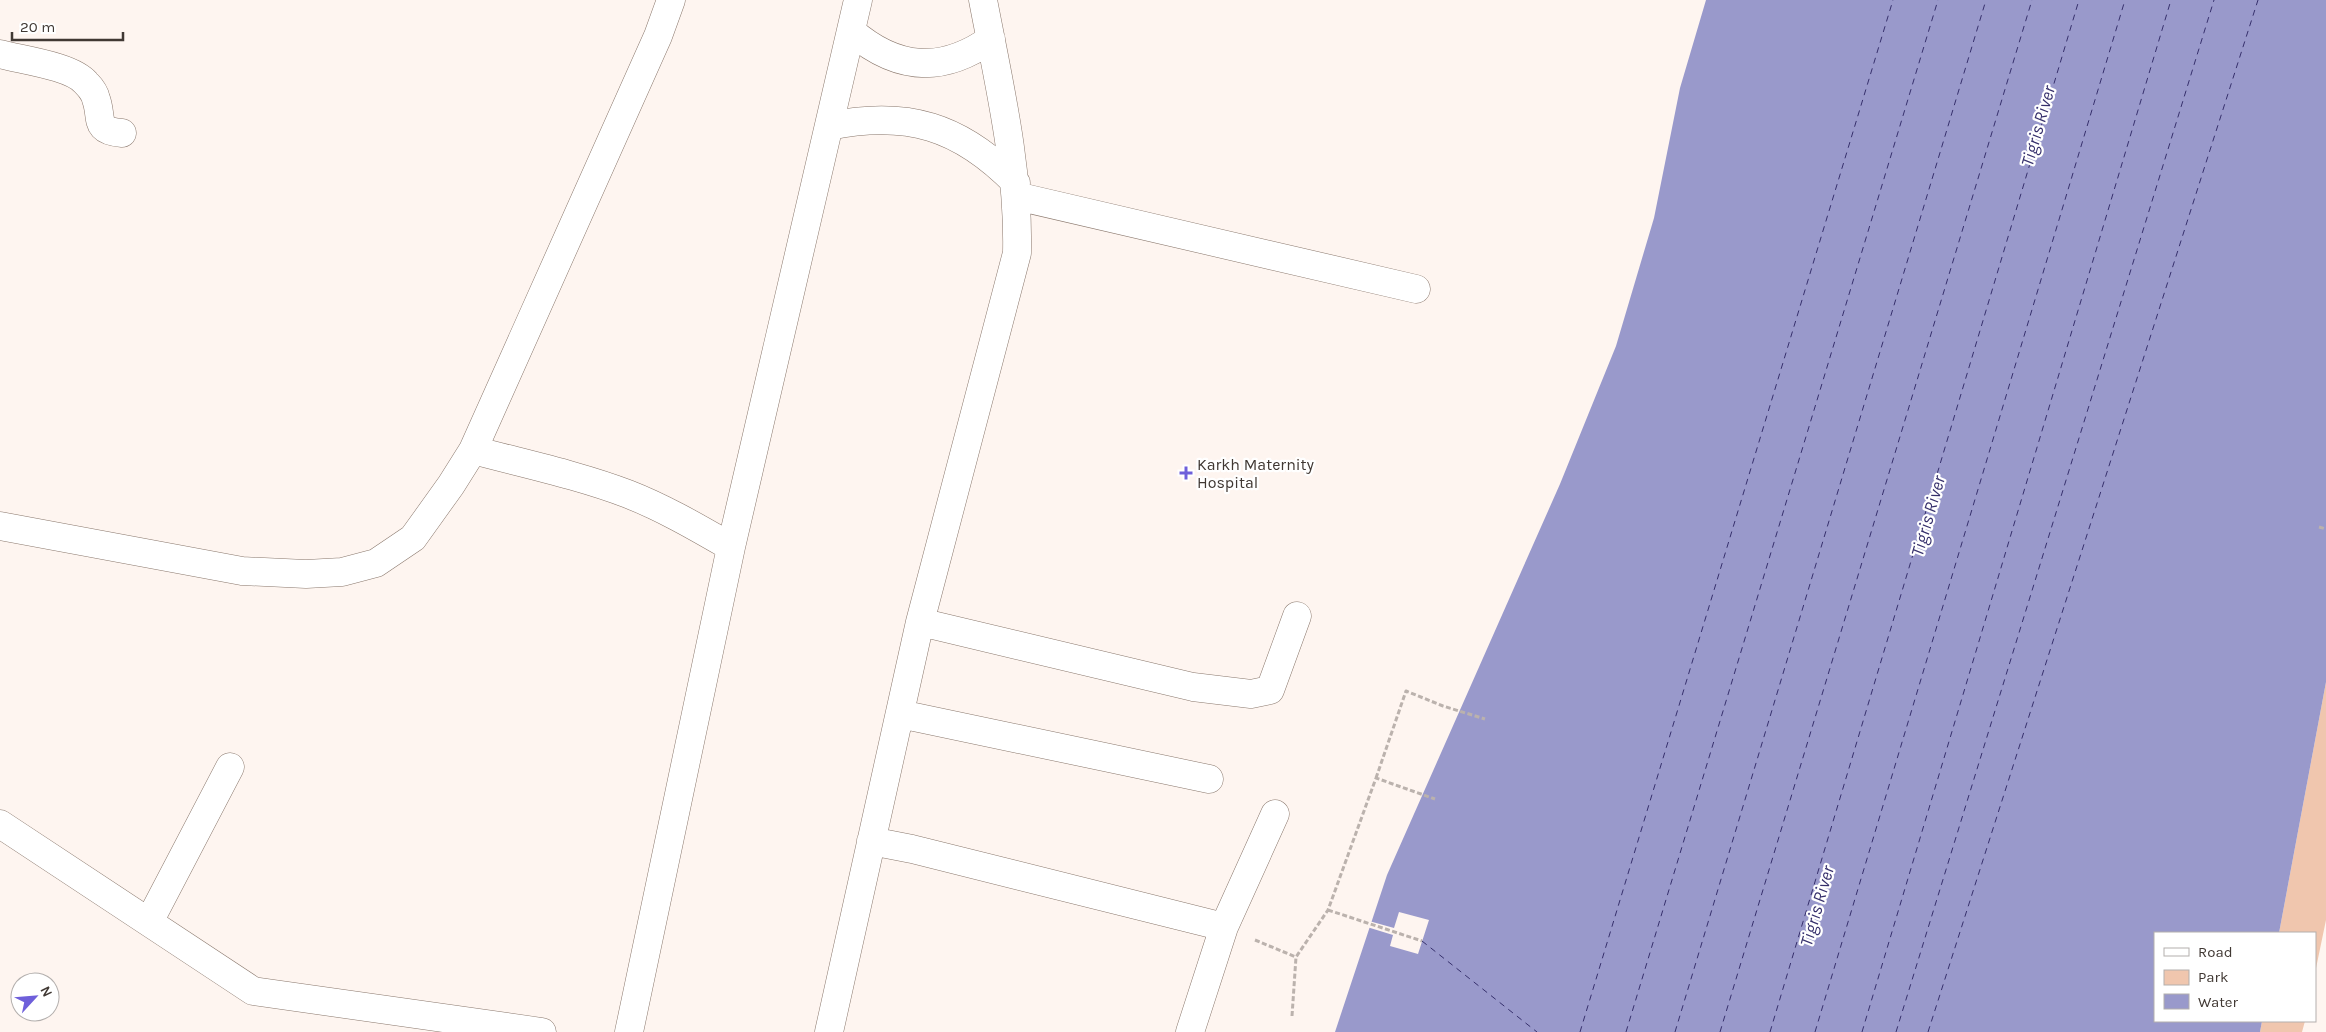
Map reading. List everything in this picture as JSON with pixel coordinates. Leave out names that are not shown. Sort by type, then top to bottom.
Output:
[{"type":"street","points":[[0,526],[242,571],[306,574],[342,572],[376,563],[413,538],[451,485],[473,450],[658,36],[671,0]]},
{"type":"street","points":[[629,1032],[731,547],[858,0]]},
{"type":"street","points":[[829,1032],[920,622],[1017,253],[1016,190],[1012,149],[984,0]]},
{"type":"street","points":[[850,31],[867,46],[887,56],[908,62],[930,64],[952,60],[973,52],[991,39]]},
{"type":"street","points":[[0,54],[74,72],[86,82],[96,99],[98,116],[102,126],[112,133],[122,134]]},
{"type":"street","points":[[829,126],[858,120],[887,119],[917,123],[936,129],[971,145],[995,162],[1016,190],[1416,289]]},
{"type":"street","points":[[473,450],[580,478],[629,495],[691,524],[731,547]]},
{"type":"street","points":[[920,622],[1192,688],[1251,694],[1270,690],[1297,616]]},
{"type":"street","points":[[900,714],[1209,779]]},
{"type":"street","points":[[149,922],[230,767]]},
{"type":"street","points":[[1190,1032],[1224,927],[1275,814]]},
{"type":"street","points":[[0,824],[253,991],[542,1032]]},
{"type":"street","points":[[872,841],[912,849],[1224,927]]},
{"type":"path","points":[[2319,527],[2326,529]]},
{"type":"path","points":[[1292,1016],[1296,957],[1328,910],[1406,691],[1443,706],[1485,719]]},
{"type":"path","points":[[1376,778],[1435,799]]},
{"type":"path","points":[[1328,910],[1422,941]]},
{"type":"path","points":[[1224,927],[1296,957]]},
{"type":"green space","points":[[2326,682],[2326,920],[2316,968],[2316,932],[2279,932]]},
{"type":"green space","points":[[2262,1022],[2305,1022],[2302,1032],[2260,1032]]},
{"type":"water","name":"Tigris River","points":[[1706,0],[2326,0],[2326,682],[2279,932],[2154,932],[2154,1022],[2262,1022],[2260,1032],[1335,1032],[1387,875],[1560,484],[1616,346],[1654,218],[1680,88]]},
{"type":"pier","points":[[1399,912],[1429,920],[1418,954],[1390,946],[1393,935],[1367,927],[1369,921],[1394,928]]},
{"type":"ferry route","points":[[1580,1032],[1893,0]]},
{"type":"ferry route","points":[[1626,1032],[1938,0]]},
{"type":"ferry route","points":[[1675,1032],[1986,0]]},
{"type":"ferry route","points":[[1720,1032],[2032,0]]},
{"type":"ferry route","points":[[1770,1032],[2079,0]]},
{"type":"ferry route","points":[[1815,1032],[2125,0]]},
{"type":"ferry route","points":[[1862,1032],[2171,0]]},
{"type":"ferry route","points":[[1896,1032],[2214,0]]},
{"type":"ferry route","points":[[1928,1032],[2258,0]]},
{"type":"ferry route","points":[[1422,941],[1537,1032]]},
{"type":"place","name":"Karkh Maternity Hospital","points":[[1186,473]]}]
